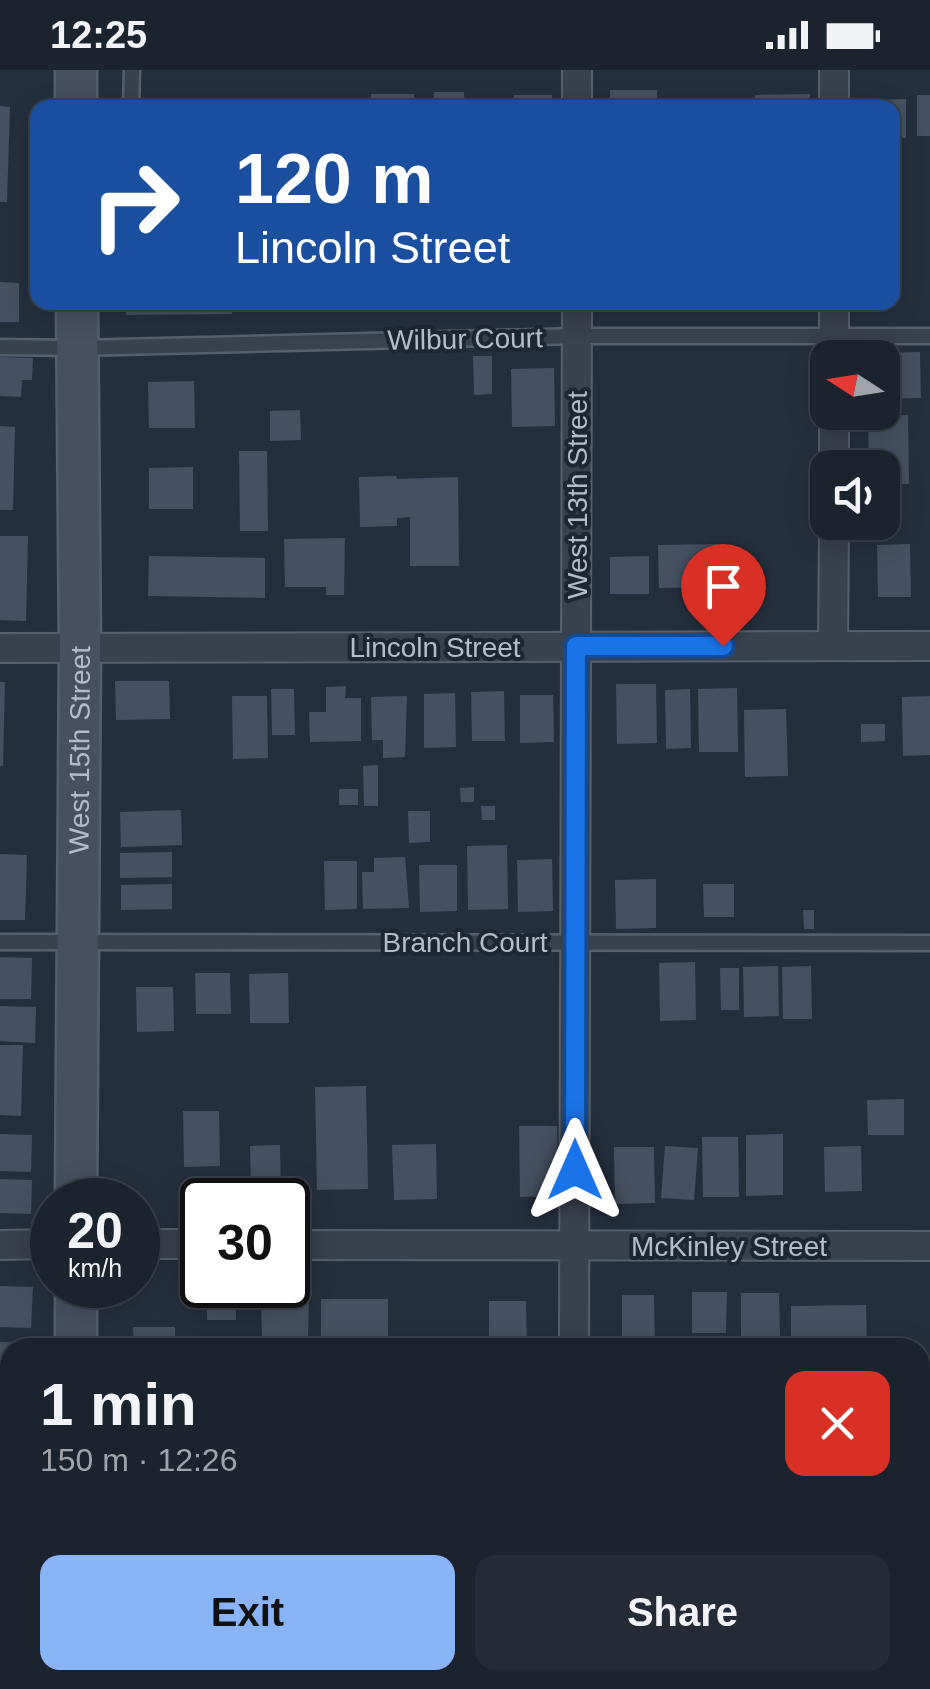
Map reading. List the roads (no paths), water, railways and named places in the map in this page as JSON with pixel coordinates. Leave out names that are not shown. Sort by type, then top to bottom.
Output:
[{"type":"main road","points":[[76,70],[76,100]]},
{"type":"main road","name":"West 15th Street","points":[[76,1178],[80,649],[77,310]]},
{"type":"main road","points":[[76,1308],[76,1338]]},
{"type":"street","points":[[577,100],[578,70]]},
{"type":"street","points":[[834,70],[834,100]]},
{"type":"street","name":"West 13th Street","points":[[574,1338],[577,310]]},
{"type":"street","points":[[834,310],[834,340]]},
{"type":"street","points":[[834,540],[834,646]]},
{"type":"street","name":"Lincoln Street","points":[[0,648],[930,646]]},
{"type":"street","points":[[0,1244],[30,1244]]},
{"type":"street","name":"McKinley Street","points":[[310,1245],[930,1246]]},
{"type":"lane","points":[[132,70],[132,100]]},
{"type":"lane","name":"Wilbur Court","points":[[0,346],[77,348],[577,336],[810,345]]},
{"type":"lane","name":"Wilbur Court","points":[[892,340],[930,336]]},
{"type":"lane","name":"Branch Court","points":[[0,942],[930,943]]}]
